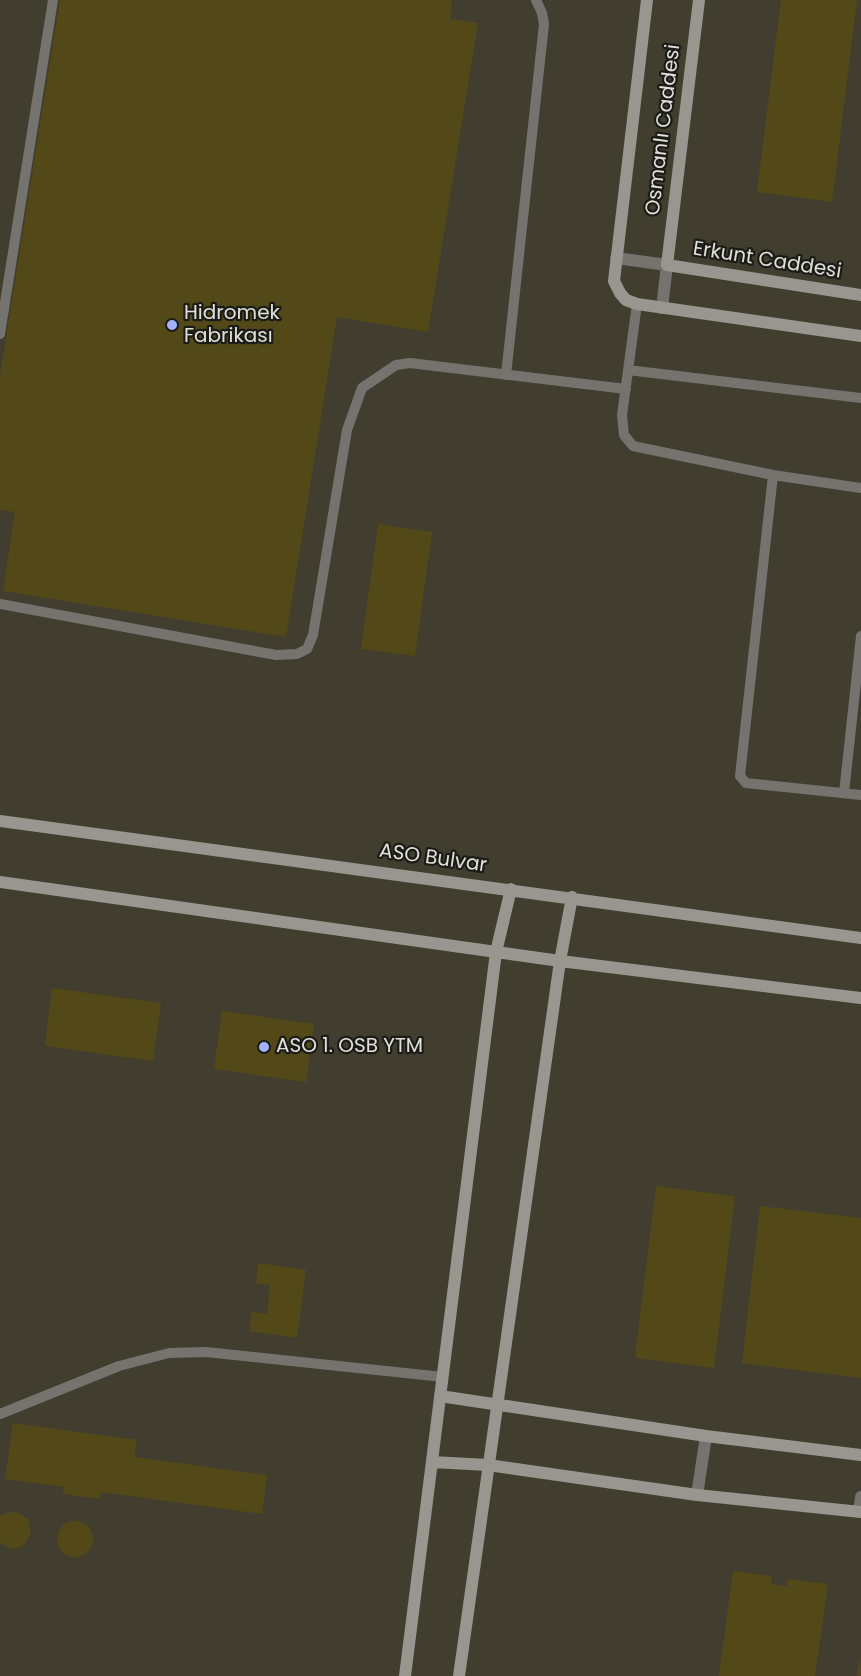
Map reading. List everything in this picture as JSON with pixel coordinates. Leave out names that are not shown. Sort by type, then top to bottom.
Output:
[{"type":"street","points":[[647,0],[614,281],[626,300],[662,308],[861,336]]},
{"type":"street","name":"Osmanlı Caddesi","points":[[667,265],[699,0]]},
{"type":"street","points":[[616,258],[667,265],[662,308]]},
{"type":"street","name":"Erkunt Caddesi","points":[[667,265],[861,295]]},
{"type":"street","name":"ASO Bulvar","points":[[0,821],[861,938]]},
{"type":"street","points":[[0,882],[560,961],[861,999]]},
{"type":"street","points":[[405,1676],[496,952],[511,889]]},
{"type":"street","points":[[459,1676],[560,961],[572,897]]},
{"type":"street","points":[[440,1396],[706,1436],[861,1455]]},
{"type":"street","points":[[698,1495],[706,1436]]},
{"type":"street","points":[[432,1462],[488,1465],[698,1495],[860,1512],[861,1497]]},
{"type":"lane","points":[[0,334],[53,0]]},
{"type":"lane","points":[[506,375],[544,24],[536,0]]},
{"type":"lane","points":[[637,304],[622,415],[624,435],[633,446],[773,475],[861,488]]},
{"type":"lane","points":[[0,604],[276,655],[297,654],[307,649],[313,635],[347,430],[362,388],[396,365],[410,363],[626,389]]},
{"type":"lane","points":[[628,370],[861,398]]},
{"type":"lane","points":[[773,475],[740,776],[746,783],[861,795]]},
{"type":"lane","points":[[844,793],[861,636]]},
{"type":"lane","points":[[0,1414],[119,1366],[169,1353],[206,1352],[443,1377]]},
{"type":"shaded area","points":[[0,0],[861,0],[861,1676],[0,1676]]},
{"type":"building","name":"Hidromek Fabrikası","points":[[60,0],[452,0],[450,19],[478,23],[428,332],[337,317],[286,637],[3,591],[15,512],[0,510],[0,375]]},
{"type":"building","points":[[781,0],[857,0],[832,202],[757,192]]},
{"type":"building","points":[[378,524],[432,532],[415,656],[361,649]]},
{"type":"building","points":[[52,988],[161,1003],[153,1061],[45,1046]]},
{"type":"building","name":"ASO 1. OSB YTM","points":[[222,1011],[314,1024],[306,1082],[214,1069]]},
{"type":"building","points":[[656,1186],[735,1196],[714,1368],[635,1358]]},
{"type":"building","points":[[760,1206],[861,1218],[861,1378],[742,1363]]},
{"type":"building","points":[[258,1263],[306,1270],[297,1338],[249,1331],[252,1312],[267,1314],[270,1285],[256,1283]]},
{"type":"building","points":[[13,1423],[137,1440],[134,1457],[267,1475],[262,1514],[101,1492],[100,1499],[63,1494],[64,1487],[5,1479]]},
{"type":"building","points":[[16,1512],[28,1519],[31,1533],[24,1545],[15,1549],[0,1543],[0,1517],[6,1513]]},
{"type":"building","points":[[75,1521],[88,1526],[93,1539],[88,1552],[75,1557],[62,1552],[57,1539],[62,1526]]},
{"type":"building","points":[[733,1571],[772,1576],[771,1584],[787,1586],[788,1579],[828,1584],[815,1676],[719,1676]]},
{"type":"building","points":[[860,1656],[861,1676],[857,1676]]},
{"type":"place","name":"Hidromek Fabrikası","points":[[172,325]]},
{"type":"place","name":"ASO 1. OSB YTM","points":[[264,1047]]}]
